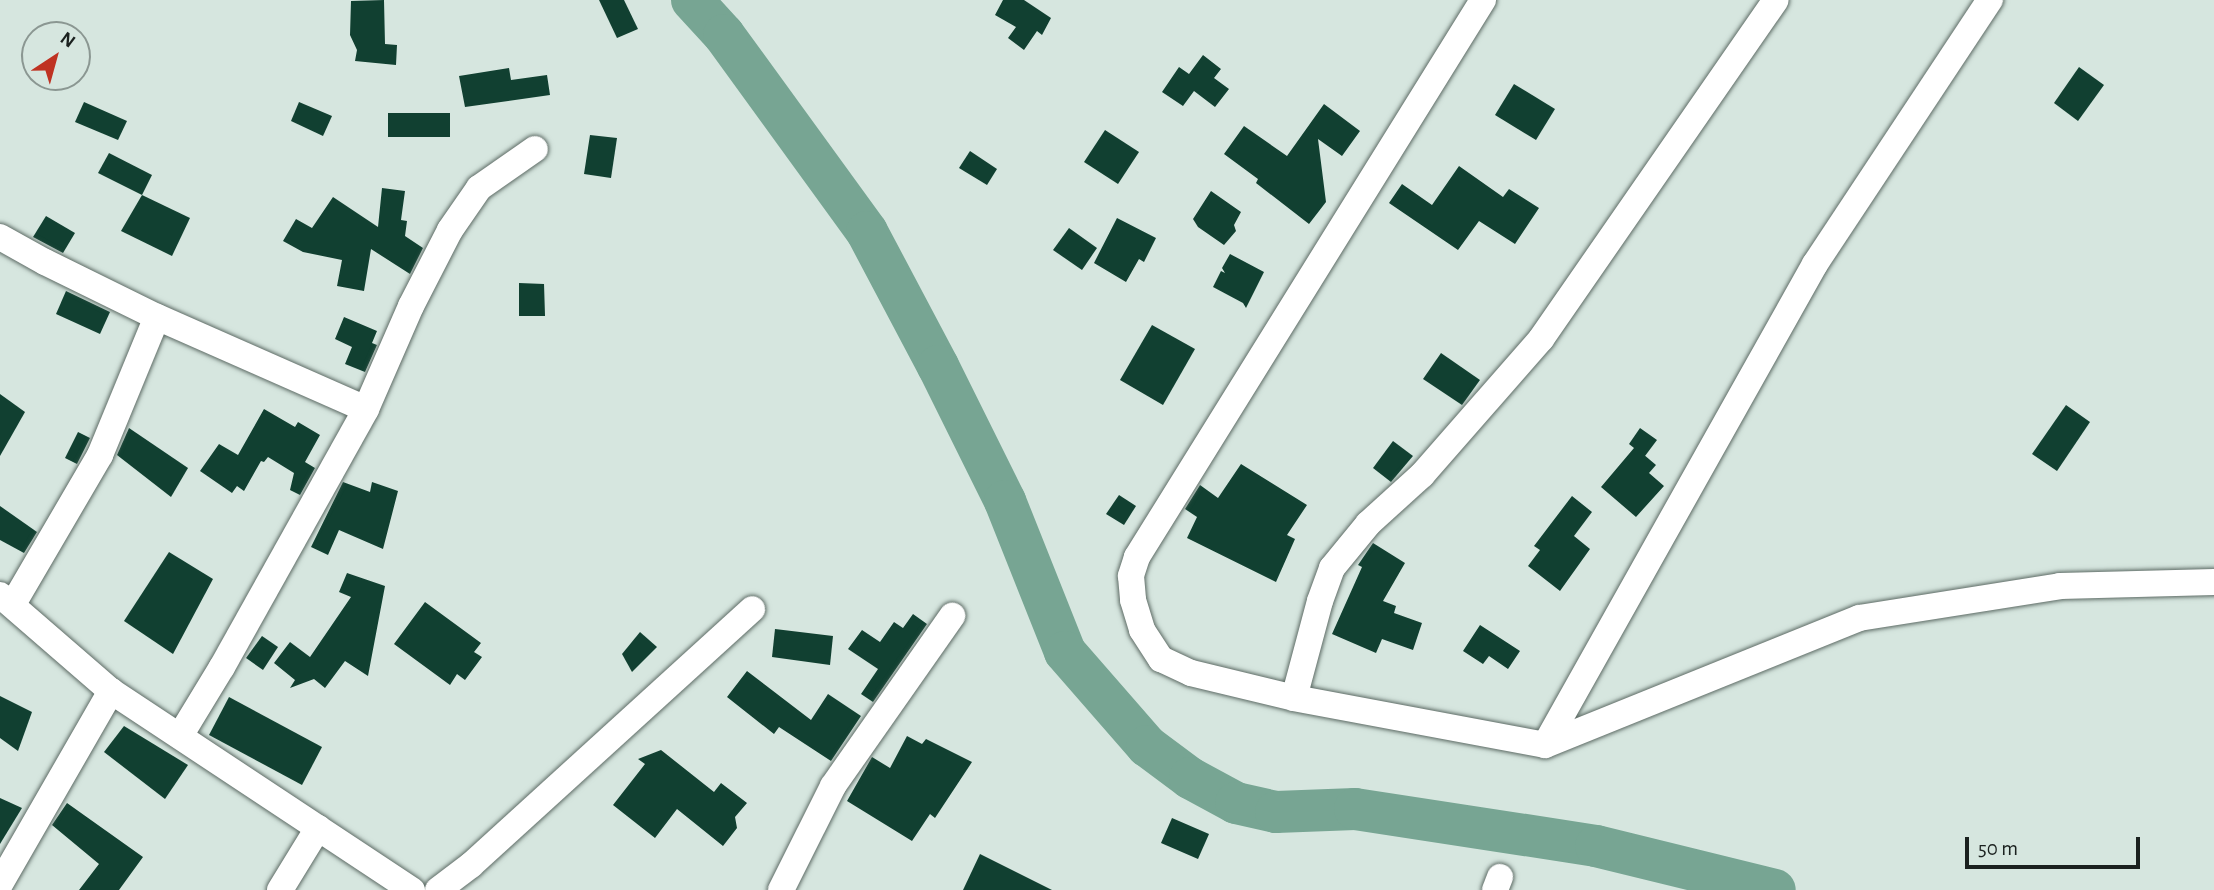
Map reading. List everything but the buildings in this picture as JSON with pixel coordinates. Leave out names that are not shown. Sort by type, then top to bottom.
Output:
[{"type":"street","points":[[1483,0],[1137,557],[1130,576],[1133,600],[1142,630],[1161,659],[1191,674],[1294,698],[1545,745],[1859,618],[2060,586],[2214,582]]},
{"type":"street","points":[[1545,745],[1815,264],[1990,0]]},
{"type":"street","points":[[1294,698],[1320,601],[1332,568],[1368,524],[1422,475],[1541,339],[1772,1]]},
{"type":"street","points":[[180,736],[222,667],[366,409],[411,306],[450,230],[479,188],[535,149]]},
{"type":"street","points":[[0,237],[44,262],[157,317],[366,409]]},
{"type":"street","points":[[157,317],[100,455],[7,599],[111,691],[412,890]]},
{"type":"street","points":[[438,890],[471,865],[752,609]]},
{"type":"street","points":[[781,890],[833,786],[952,616]]},
{"type":"street","points":[[0,884],[111,691]]},
{"type":"street","points":[[280,890],[318,828]]},
{"type":"waterway","points":[[692,0],[724,35],[867,232],[1005,501],[1065,652],[1147,746],[1190,778],[1236,803],[1276,812],[1355,809],[1596,846],[1775,890]]}]
